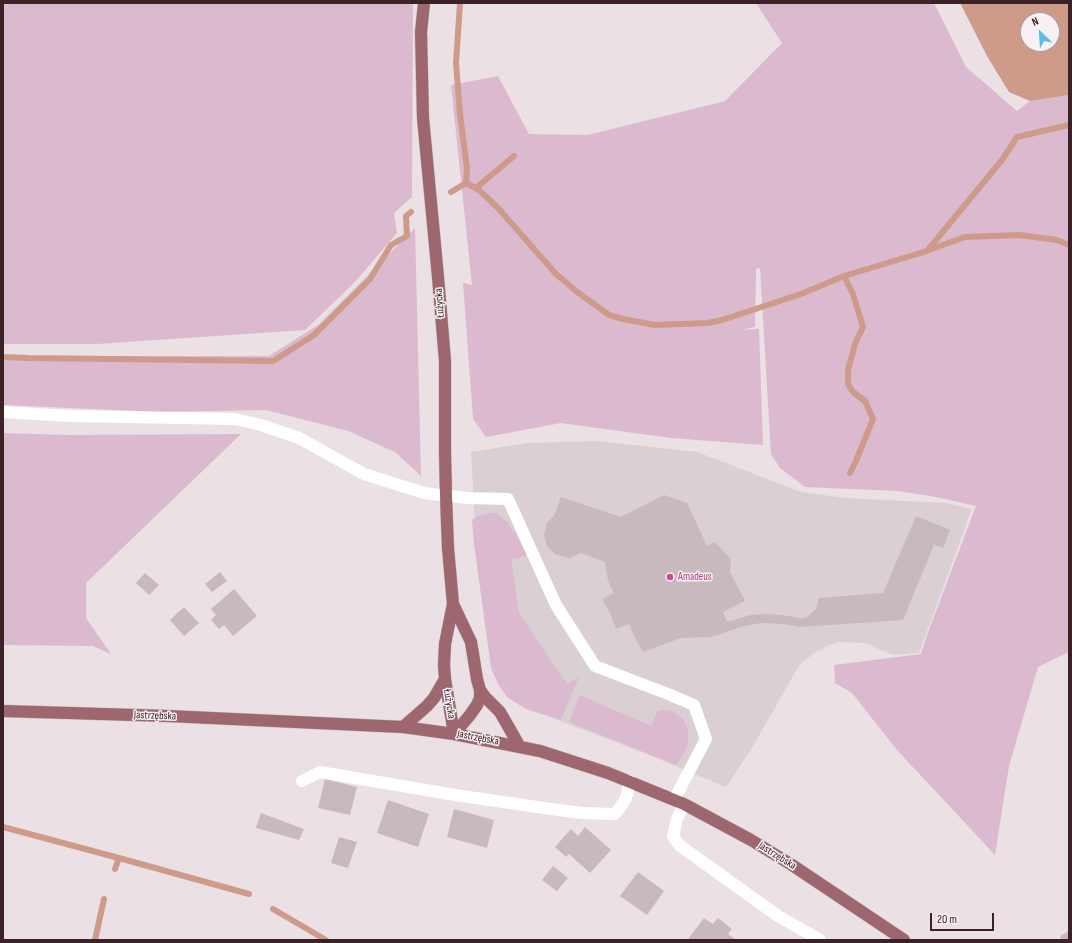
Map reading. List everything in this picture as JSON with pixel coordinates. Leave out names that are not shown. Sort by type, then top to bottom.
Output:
[{"type":"main road","name":"Łużycka","points":[[424,3],[421,32],[423,118],[445,361],[446,496],[448,548],[453,604],[444,644],[445,679],[454,734]]},
{"type":"main road","name":"Łużycka","points":[[453,604],[471,642],[480,690],[480,698],[477,705],[454,734]]},
{"type":"main road","points":[[403,727],[428,706],[445,679]]},
{"type":"main road","points":[[480,690],[500,712],[520,746]]},
{"type":"main road","name":"Jastrzębska","points":[[3,711],[168,716],[403,727],[454,734],[540,751],[630,781],[679,802],[751,840],[792,865],[904,940]]},
{"type":"street","points":[[3,412],[71,416],[235,419],[261,425],[299,438],[364,474],[424,492],[467,498],[508,499],[556,605],[595,666],[694,705],[706,739],[679,802],[673,836],[679,845],[778,916],[820,940]]},
{"type":"street","points":[[302,781],[320,772],[455,795],[544,808],[582,813],[615,814],[626,798],[630,781]]},
{"type":"shaded area","points":[[3,3],[413,3],[412,197],[394,213],[397,233],[355,282],[305,330],[97,344],[3,344]]},
{"type":"shaded area","points":[[756,3],[934,3],[966,67],[1017,111],[1030,101],[1069,95],[1069,652],[1038,667],[1009,766],[995,855],[897,750],[852,693],[835,683],[834,665],[921,654],[976,506],[936,497],[898,491],[805,487],[780,468],[771,454],[760,268],[756,269],[755,327],[740,330],[759,329],[763,445],[671,438],[561,423],[486,437],[473,419],[463,283],[472,285],[451,85],[498,76],[529,134],[588,135],[725,101],[782,43]]},
{"type":"shaded area","points":[[960,3],[1069,3],[1069,95],[1030,101],[1009,92],[987,56]]},
{"type":"shaded area","points":[[415,228],[421,476],[395,452],[348,431],[266,410],[160,412],[3,405],[3,356],[269,356],[318,325]]},
{"type":"shaded area","points":[[3,433],[66,435],[241,434],[86,583],[86,618],[111,654],[93,646],[3,645]]},
{"type":"shaded area","points":[[596,441],[697,452],[801,492],[846,498],[946,503],[972,509],[919,653],[892,655],[865,643],[837,642],[817,651],[800,664],[753,746],[726,787],[644,753],[537,712],[475,524],[471,452],[528,443]]},
{"type":"shaded area","points":[[497,513],[507,522],[517,536],[527,556],[511,559],[519,612],[567,684],[577,678],[578,679],[561,720],[526,709],[507,697],[498,684],[491,668],[472,520],[480,515]]},
{"type":"shaded area","points":[[580,695],[651,726],[658,710],[669,710],[674,712],[683,719],[688,729],[687,747],[684,753],[676,765],[569,722]]},
{"type":"building","name":"Amadeus","points":[[664,495],[687,503],[707,546],[715,542],[730,558],[730,572],[745,601],[723,612],[727,622],[751,615],[766,614],[806,618],[816,609],[819,598],[883,593],[916,516],[950,530],[943,548],[934,545],[903,620],[800,627],[784,624],[761,623],[744,626],[712,637],[681,638],[643,652],[629,624],[616,629],[610,613],[602,599],[614,593],[608,581],[605,562],[581,553],[569,558],[555,554],[547,546],[544,535],[547,523],[554,516],[561,497],[621,517]]},
{"type":"building","points":[[220,572],[227,581],[212,592],[205,584]]},
{"type":"building","points":[[145,573],[159,585],[149,595],[136,583]]},
{"type":"building","points":[[234,589],[257,616],[233,636],[224,625],[219,629],[211,620],[216,615],[211,609]]},
{"type":"building","points":[[184,607],[199,623],[184,636],[170,620]]},
{"type":"building","points":[[325,779],[357,787],[350,815],[318,808]]},
{"type":"building","points":[[388,800],[429,814],[418,847],[377,833]]},
{"type":"building","points":[[454,809],[494,820],[487,848],[447,837]]},
{"type":"building","points":[[261,813],[304,829],[299,840],[256,828]]},
{"type":"building","points":[[585,827],[611,850],[590,873],[569,854],[566,857],[555,847],[571,829],[578,836]]},
{"type":"building","points":[[339,837],[357,842],[348,868],[331,863]]},
{"type":"building","points":[[553,866],[568,878],[557,891],[542,880]]},
{"type":"building","points":[[638,872],[664,891],[647,915],[620,896]]},
{"type":"building","points":[[704,918],[713,924],[718,918],[732,929],[728,934],[736,940],[688,939]]},
{"type":"building","points":[[1069,931],[1069,940],[1062,940],[1060,936]]},
{"type":"waterway","points":[[460,3],[456,63],[460,114],[467,168],[466,183]]},
{"type":"waterway","points":[[451,192],[466,183],[479,190],[498,208],[556,274],[576,291],[609,315],[655,325],[708,323],[722,320],[801,294],[844,276],[927,251],[1002,160],[1017,137],[1069,125]]},
{"type":"waterway","points":[[476,188],[514,156]]},
{"type":"waterway","points":[[3,357],[273,361],[314,335],[370,279],[391,245],[407,236],[406,216],[411,212]]},
{"type":"waterway","points":[[929,250],[965,237],[1019,235],[1057,240],[1069,245]]},
{"type":"waterway","points":[[844,276],[853,294],[863,327],[855,344],[848,370],[848,384],[853,392],[865,401],[873,419],[850,473]]},
{"type":"waterway","points":[[3,827],[249,894]]},
{"type":"waterway","points":[[115,869],[119,858]]},
{"type":"waterway","points":[[95,940],[104,899]]},
{"type":"waterway","points":[[273,909],[326,940]]},
{"type":"place","name":"Amadeus","points":[[670,577]]}]
